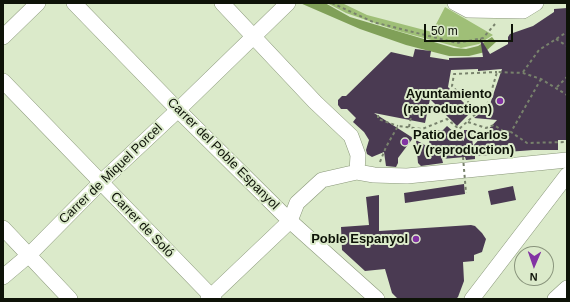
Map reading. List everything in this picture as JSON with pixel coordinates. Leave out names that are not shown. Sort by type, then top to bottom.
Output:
[{"type":"street","points":[[3,37],[38,3]]},
{"type":"street","name":"Carrer del Poble Espanyol","points":[[74,3],[178,110],[290,221],[377,299]]},
{"type":"street","points":[[222,3],[315,102],[351,136],[358,155],[357,172],[374,175],[407,176],[567,160]]},
{"type":"street","name":"Carrer de Miquel Porcel","points":[[3,278],[29,255],[100,183],[178,110],[288,3]]},
{"type":"street","points":[[464,5],[510,8],[523,11],[536,3]]},
{"type":"street","name":"Carrer de Soló","points":[[3,81],[211,298]]},
{"type":"street","name":"Carrer del Poble Espanyol","points":[[290,221],[297,203],[322,180],[357,172]]},
{"type":"street","points":[[472,299],[567,175]]},
{"type":"street","points":[[211,298],[290,221]]},
{"type":"street","points":[[3,228],[70,299]]},
{"type":"street","points":[[555,299],[567,288]]},
{"type":"path","points":[[332,3],[373,22],[456,43],[483,38],[510,8]]},
{"type":"path","points":[[522,73],[539,50],[567,32]]},
{"type":"path","points":[[556,39],[567,46]]},
{"type":"path","points":[[378,115],[378,119],[398,126],[422,130],[447,119],[459,129],[488,103],[497,72]]},
{"type":"path","points":[[478,112],[452,86],[454,74],[497,72],[522,73],[541,79],[567,95]]},
{"type":"path","points":[[556,87],[567,77]]},
{"type":"path","points":[[511,132],[541,79]]},
{"type":"path","points":[[409,127],[413,108]]},
{"type":"path","points":[[468,122],[486,128],[494,125],[503,131],[511,132],[527,143],[567,142]]},
{"type":"path","points":[[378,166],[386,147],[398,126]]},
{"type":"path","points":[[462,157],[466,193]]},
{"type":"shaded area","points":[[300,3],[325,3],[350,17],[454,48],[466,49],[478,46],[492,37],[496,42],[485,52],[469,56],[449,56],[406,45],[360,29]]},
{"type":"shaded area","points":[[327,3],[342,3],[367,15],[432,32],[445,7],[493,35],[479,44],[461,48],[398,31],[346,13]]},
{"type":"building","points":[[567,8],[567,140],[558,140],[558,150],[507,152],[507,154],[475,156],[475,159],[466,160],[465,157],[442,159],[443,163],[421,166],[418,163],[416,140],[430,148],[428,131],[443,130],[447,126],[464,141],[464,130],[471,130],[473,146],[497,120],[474,118],[489,107],[502,69],[478,71],[478,69],[451,70],[448,87],[472,111],[457,126],[430,99],[425,123],[374,113],[413,138],[398,158],[396,167],[386,166],[384,152],[372,157],[367,154],[366,150],[369,140],[364,132],[353,122],[356,118],[347,109],[341,109],[338,105],[338,100],[342,96],[346,96],[391,52],[413,57],[415,49],[431,51],[430,57],[449,60],[449,58],[483,57],[480,38],[490,54],[508,44],[508,37],[510,34],[533,26],[554,12],[554,9]]},
{"type":"building","points":[[464,184],[465,194],[405,203],[404,193]]},
{"type":"building","points":[[513,186],[516,200],[491,205],[488,191]]},
{"type":"building","points":[[379,195],[379,231],[471,225],[475,226],[482,233],[486,239],[482,252],[474,255],[474,261],[463,262],[464,281],[456,299],[398,299],[392,293],[385,269],[365,271],[342,250],[341,227],[369,225],[366,197]]},
{"type":"place","name":"Ayuntamiento (reproduction)","points":[[500,101]]},
{"type":"place","name":"Patio de Carlos V (reproduction)","points":[[405,142]]},
{"type":"place","name":"Poble Espanyol","points":[[416,239]]}]
